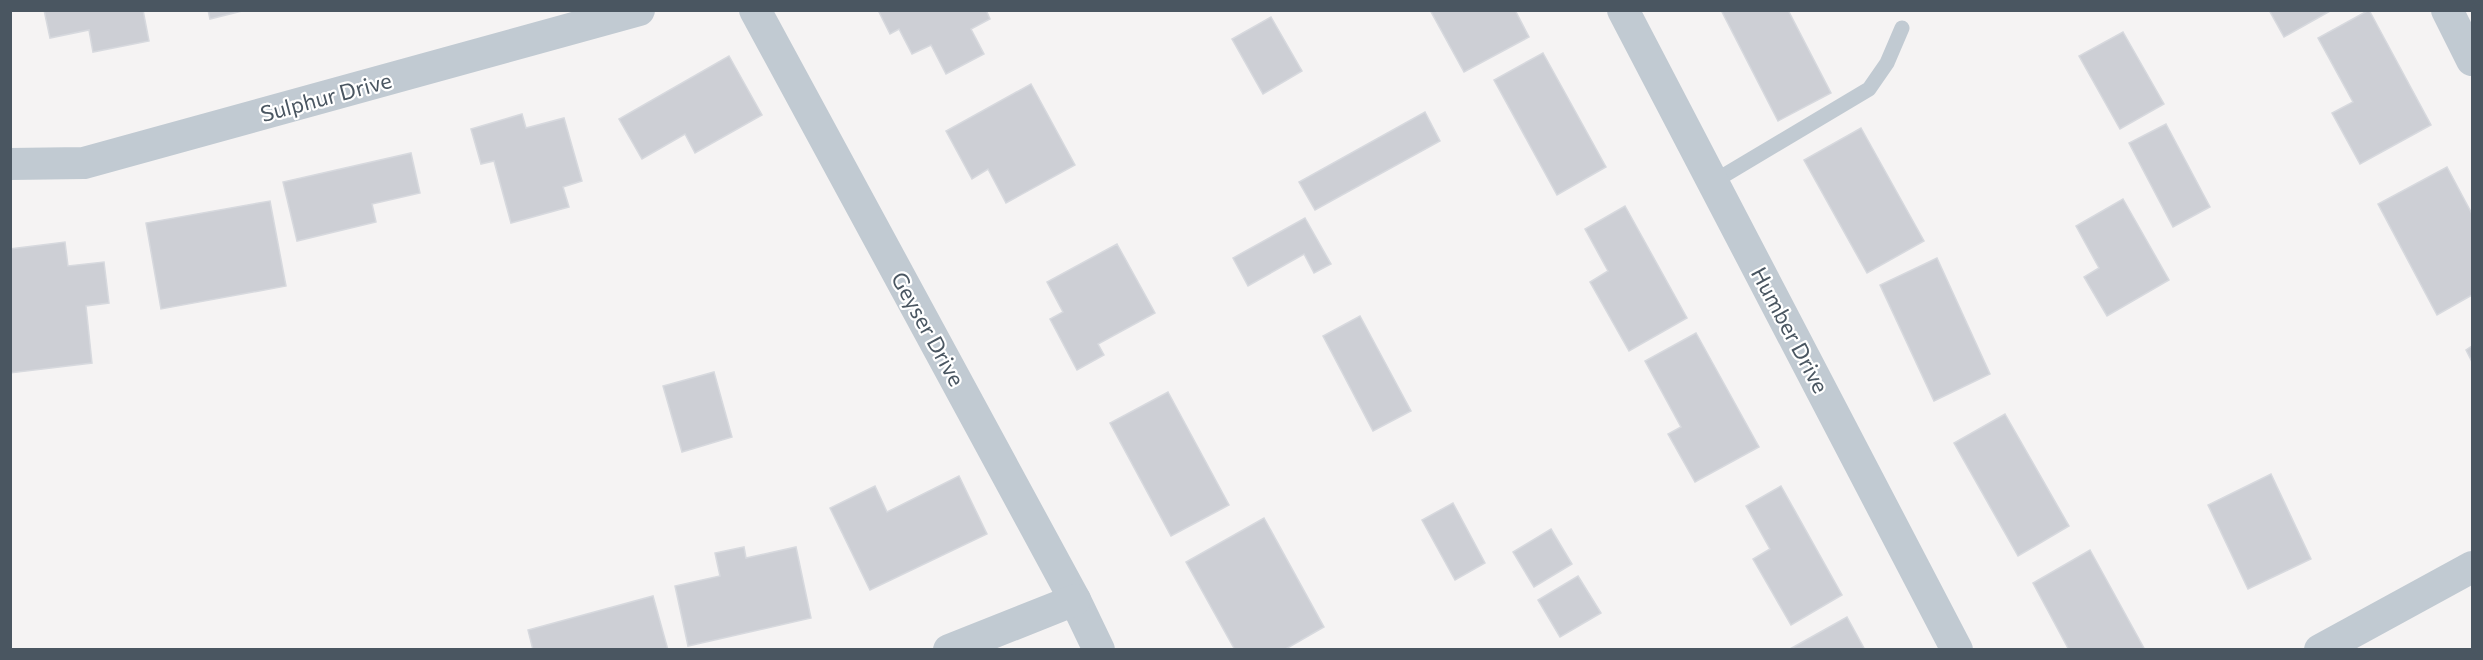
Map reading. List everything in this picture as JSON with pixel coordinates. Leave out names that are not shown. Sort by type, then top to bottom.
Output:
[{"type":"street","name":"Sulphur Drive","points":[[10,164],[84,164],[639,10]]},
{"type":"street","name":"Geyser Drive","points":[[755,10],[1075,600],[1099,650]]},
{"type":"street","name":"Humber Drive","points":[[1623,10],[1958,650]]},
{"type":"street","points":[[2447,10],[2472,60]]},
{"type":"street","points":[[2320,650],[2472,567]]},
{"type":"street","points":[[949,650],[1075,600]]},
{"type":"lane","points":[[1713,182],[1869,89],[1887,63],[1902,28]]},
{"type":"building","points":[[44,10],[143,10],[149,41],[93,52],[89,30],[50,38]]},
{"type":"building","points":[[208,10],[246,10],[210,19]]},
{"type":"building","points":[[878,10],[986,10],[990,19],[971,29],[984,54],[946,74],[931,45],[912,54],[899,29],[890,34]]},
{"type":"building","points":[[1430,10],[1515,10],[1529,37],[1464,72]]},
{"type":"building","points":[[1721,10],[1788,10],[1831,93],[1778,121]]},
{"type":"building","points":[[2269,10],[2332,10],[2284,37]]},
{"type":"building","points":[[2369,10],[2431,125],[2360,164],[2332,113],[2353,102],[2318,38]]},
{"type":"building","points":[[1271,17],[1302,71],[1263,94],[1232,39]]},
{"type":"building","points":[[2123,32],[2164,104],[2120,129],[2079,56]]},
{"type":"building","points":[[1543,53],[1606,167],[1557,195],[1494,80]]},
{"type":"building","points":[[729,56],[762,115],[695,153],[685,134],[642,159],[619,119]]},
{"type":"building","points":[[1031,84],[1075,165],[1006,203],[988,169],[972,179],[946,131]]},
{"type":"building","points":[[1425,112],[1440,141],[1315,210],[1299,182]]},
{"type":"building","points":[[522,114],[526,128],[564,118],[582,181],[563,187],[569,207],[511,223],[494,161],[481,164],[471,129]]},
{"type":"building","points":[[2166,124],[2210,207],[2173,227],[2129,143]]},
{"type":"building","points":[[1861,128],[1924,241],[1867,273],[1804,160]]},
{"type":"building","points":[[411,153],[420,193],[372,204],[376,222],[297,241],[283,182]]},
{"type":"building","points":[[2447,167],[2472,214],[2472,295],[2437,315],[2378,204]]},
{"type":"building","points":[[2123,199],[2169,280],[2107,316],[2084,277],[2099,268],[2076,226]]},
{"type":"building","points":[[270,201],[286,286],[161,309],[146,223]]},
{"type":"building","points":[[1625,206],[1687,318],[1629,351],[1590,282],[1608,271],[1585,229]]},
{"type":"building","points":[[1305,218],[1331,264],[1314,273],[1304,254],[1248,286],[1233,258]]},
{"type":"building","points":[[65,242],[68,266],[104,262],[109,303],[86,306],[92,363],[10,373],[10,249]]},
{"type":"building","points":[[1117,244],[1155,313],[1098,344],[1104,355],[1077,370],[1050,319],[1063,312],[1047,282]]},
{"type":"building","points":[[1937,258],[1990,374],[1934,401],[1880,285]]},
{"type":"building","points":[[1360,316],[1411,411],[1373,431],[1323,336]]},
{"type":"building","points":[[1696,333],[1759,447],[1695,482],[1668,434],[1681,427],[1645,361]]},
{"type":"building","points":[[2472,346],[2472,362],[2466,350]]},
{"type":"building","points":[[714,372],[732,437],[682,452],[663,386]]},
{"type":"building","points":[[1168,392],[1229,505],[1171,536],[1110,423]]},
{"type":"building","points":[[2005,414],[2069,526],[2018,556],[1954,443]]},
{"type":"building","points":[[2271,474],[2311,559],[2248,589],[2208,505]]},
{"type":"building","points":[[959,476],[987,534],[870,590],[830,508],[875,486],[887,512]]},
{"type":"building","points":[[1781,486],[1842,595],[1791,625],[1753,559],[1770,549],[1746,506]]},
{"type":"building","points":[[1453,503],[1485,563],[1455,580],[1422,520]]},
{"type":"building","points":[[1264,518],[1324,627],[1284,650],[1235,650],[1186,562]]},
{"type":"building","points":[[1551,529],[1572,564],[1534,587],[1513,552]]},
{"type":"building","points":[[744,547],[746,558],[796,547],[811,618],[688,646],[675,586],[720,576],[715,553]]},
{"type":"building","points":[[2090,550],[2145,650],[2069,650],[2033,583]]},
{"type":"building","points":[[1578,576],[1601,613],[1560,637],[1538,600]]},
{"type":"building","points":[[653,596],[668,650],[533,650],[528,630]]},
{"type":"building","points":[[1847,617],[1865,650],[1790,649]]}]
